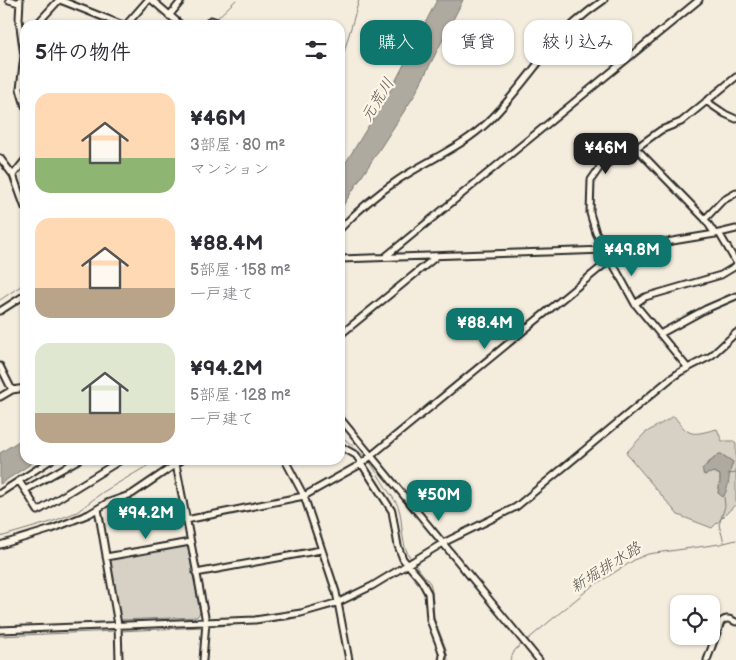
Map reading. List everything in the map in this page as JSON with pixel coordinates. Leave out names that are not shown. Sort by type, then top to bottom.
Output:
[{"type":"street","points":[[9,0],[20,2],[20,23]]},
{"type":"street","points":[[41,20],[59,0],[111,20]]},
{"type":"street","points":[[129,20],[148,0]]},
{"type":"street","points":[[152,0],[175,20]]},
{"type":"street","points":[[170,16],[182,0]]},
{"type":"street","points":[[345,224],[353,215],[399,180],[462,142],[487,123],[572,25],[604,0]]},
{"type":"street","points":[[385,257],[699,0]]},
{"type":"street","points":[[688,368],[635,304],[596,233],[590,213],[591,180],[600,167],[636,148],[661,130],[675,125],[736,76]]},
{"type":"street","points":[[706,101],[736,119]]},
{"type":"street","points":[[636,148],[705,219],[736,262]]},
{"type":"street","points":[[0,158],[13,175],[20,194]]},
{"type":"street","points":[[13,175],[20,166]]},
{"type":"street","points":[[705,219],[722,201],[736,194]]},
{"type":"street","points":[[345,258],[606,250],[717,234],[736,229]]},
{"type":"street","points":[[345,331],[437,256]]},
{"type":"street","points":[[186,520],[304,496],[361,464],[611,259]]},
{"type":"street","points":[[635,304],[645,297],[721,275],[736,266]]},
{"type":"street","points":[[660,334],[706,309],[736,296]]},
{"type":"street","points":[[0,311],[20,298]]},
{"type":"street","points":[[0,630],[255,620],[286,617],[339,602],[372,586],[443,543],[516,508],[670,379],[711,356],[736,333]]},
{"type":"street","points":[[0,366],[12,390]]},
{"type":"street","points":[[0,397],[12,390],[20,389]]},
{"type":"street","points":[[345,424],[539,660]]},
{"type":"street","points":[[345,449],[356,455],[392,511],[398,546],[407,565],[426,586],[430,603],[430,620],[442,649],[442,660]]},
{"type":"street","points":[[0,493],[43,465]]},
{"type":"street","points":[[25,490],[69,465]]},
{"type":"street","points":[[19,480],[38,511],[113,465]]},
{"type":"street","points":[[0,545],[74,520],[117,499],[132,494],[175,465]]},
{"type":"street","points":[[176,465],[206,622],[203,660]]},
{"type":"street","points":[[288,465],[304,496],[339,602],[349,660]]},
{"type":"street","points":[[98,508],[118,625],[120,660]]},
{"type":"street","points":[[106,557],[190,542]]},
{"type":"street","points":[[196,573],[321,550]]},
{"type":"street","points":[[706,660],[721,622],[728,618],[736,622]]},
{"type":"shaded area","points":[[437,0],[463,0],[453,20],[442,20],[442,41],[432,61],[432,20],[427,20]]},
{"type":"shaded area","points":[[404,65],[430,65],[414,96],[345,202],[345,164]]},
{"type":"shaded area","points":[[674,416],[684,428],[692,433],[702,433],[717,429],[722,441],[734,441],[736,444],[736,504],[712,528],[678,515],[626,453],[645,433]],"holes":[[[721,454],[733,462],[729,471],[724,496],[718,493],[720,475],[714,472],[703,474],[707,463]]]},
{"type":"shaded area","points":[[20,440],[20,465],[29,465],[0,484],[0,453]]},
{"type":"shaded area","points":[[719,454],[733,462],[727,489],[723,497],[718,493],[720,475],[714,472],[704,475],[702,469]]},
{"type":"shaded area","points":[[185,545],[188,547],[200,612],[197,617],[119,620],[109,562],[112,559]]},
{"type":"waterway","points":[[215,20],[236,0]]},
{"type":"waterway","points":[[345,49],[359,0]]},
{"type":"waterway","points":[[0,300],[20,286]]},
{"type":"waterway","points":[[345,440],[365,457]]},
{"type":"waterway","points":[[368,460],[398,506],[404,543],[411,559]]},
{"type":"waterway","points":[[0,537],[77,512],[103,492],[149,465]]},
{"type":"waterway","points":[[728,474],[736,473]]},
{"type":"waterway","points":[[724,497],[725,506],[719,525],[724,542]]},
{"type":"waterway","name":"新堀排水路","points":[[526,641],[591,587],[636,559],[648,554],[736,540]]},
{"type":"waterway","points":[[413,562],[430,583],[434,618],[446,649],[448,660]]},
{"type":"waterway","points":[[207,627],[287,620],[334,608]]},
{"type":"waterway","points":[[120,631],[203,627]]},
{"type":"waterway","points":[[0,636],[116,631]]},
{"type":"waterway","name":"新堀排水路","points":[[510,660],[515,650],[523,643]]},
{"type":"water label","name":"元荒川","points":[[378,100]]}]
